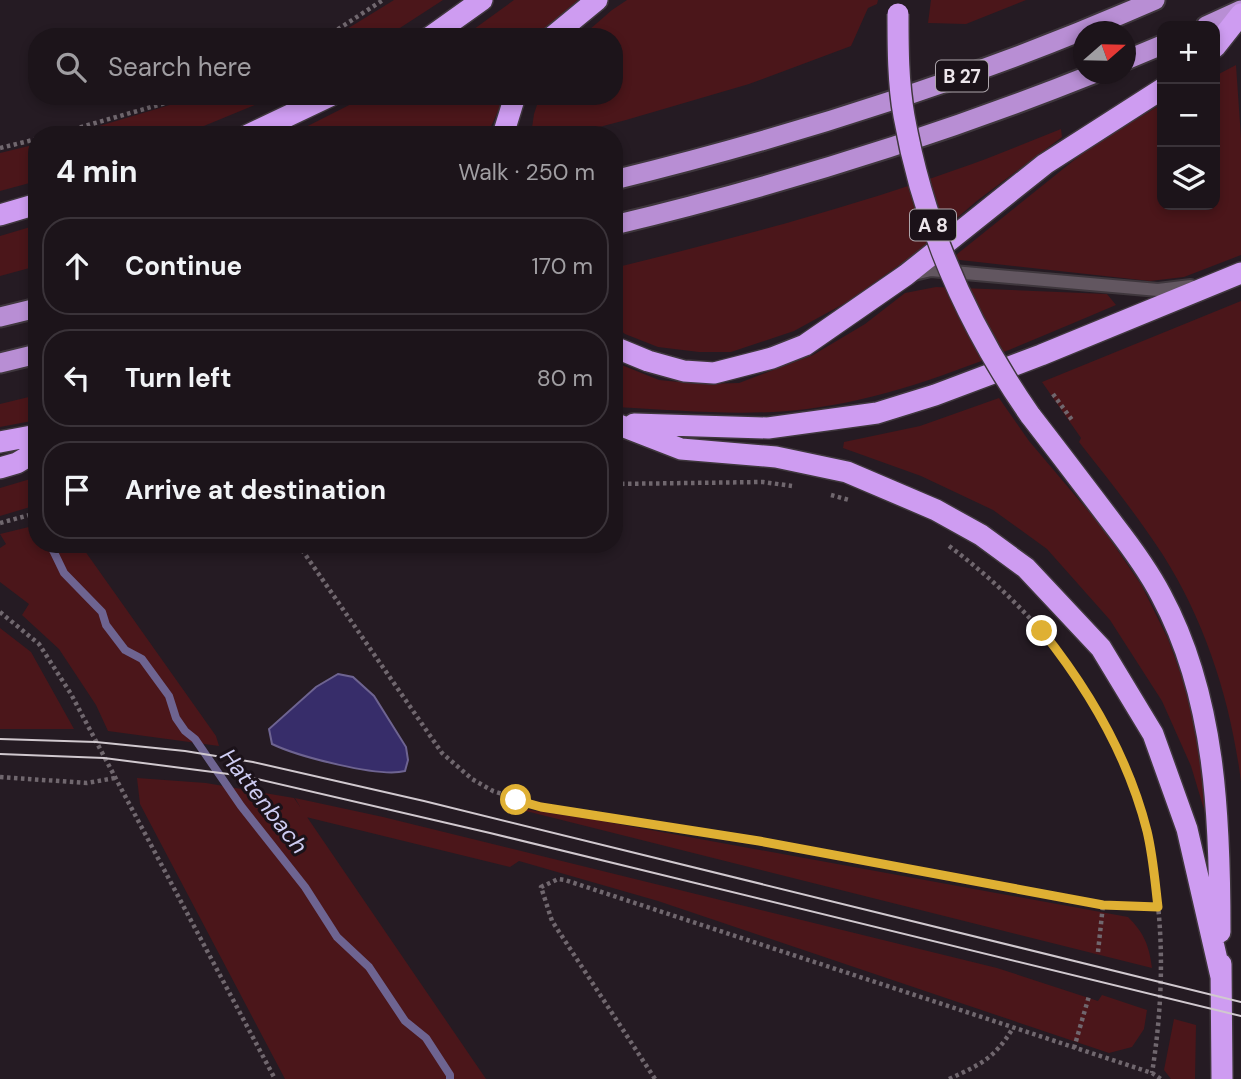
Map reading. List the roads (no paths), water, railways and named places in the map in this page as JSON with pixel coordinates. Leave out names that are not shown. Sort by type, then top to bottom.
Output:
[{"type":"highway","points":[[443,28],[482,0]]},
{"type":"highway","points":[[563,28],[597,0]]},
{"type":"highway","name":"B 27","points":[[623,178],[765,140],[891,101],[1155,0]]},
{"type":"highway","name":"A 8","points":[[900,5],[898,60],[904,115],[914,162],[941,249],[980,337],[1004,377],[1137,556],[1161,595],[1182,638],[1198,689],[1211,761],[1220,881],[1222,1079]]},
{"type":"highway","points":[[1218,21],[1241,12]]},
{"type":"highway","points":[[1220,40],[1241,12]]},
{"type":"highway","points":[[1136,56],[1157,47]]},
{"type":"highway","name":"B 27","points":[[623,223],[756,188],[878,151],[989,114],[1073,82]]},
{"type":"highway","points":[[623,351],[684,371],[714,373],[740,368],[805,345],[906,275],[1045,164],[1157,92]]},
{"type":"highway","points":[[266,126],[311,105]]},
{"type":"highway","points":[[506,126],[512,105]]},
{"type":"highway","points":[[0,215],[28,207]]},
{"type":"highway","points":[[623,423],[768,428],[877,413],[934,396],[1017,364],[1241,272]]},
{"type":"highway","points":[[0,317],[28,310]]},
{"type":"highway","points":[[0,363],[28,356]]},
{"type":"highway","points":[[623,426],[681,449],[776,457],[847,472],[936,510],[981,535],[1026,568],[1101,648],[1153,734],[1187,829],[1221,977]]},
{"type":"highway","points":[[0,442],[28,437]]},
{"type":"highway","points":[[0,468],[28,456]]},
{"type":"lane","points":[[906,275],[931,270],[1158,290],[1210,284]]},
{"type":"waterway","name":"Hattenbach","points":[[54,553],[64,573],[102,612],[106,625],[125,650],[142,659],[169,696],[176,718],[185,731],[195,739],[241,806],[305,887],[337,937],[369,967],[405,1021],[426,1038],[450,1079]]},
{"type":"tram line","points":[[0,739],[96,742],[185,751],[253,762],[424,801],[1241,1002]]},
{"type":"tram line","points":[[0,754],[104,758],[244,776],[490,833],[1241,1016]]}]
